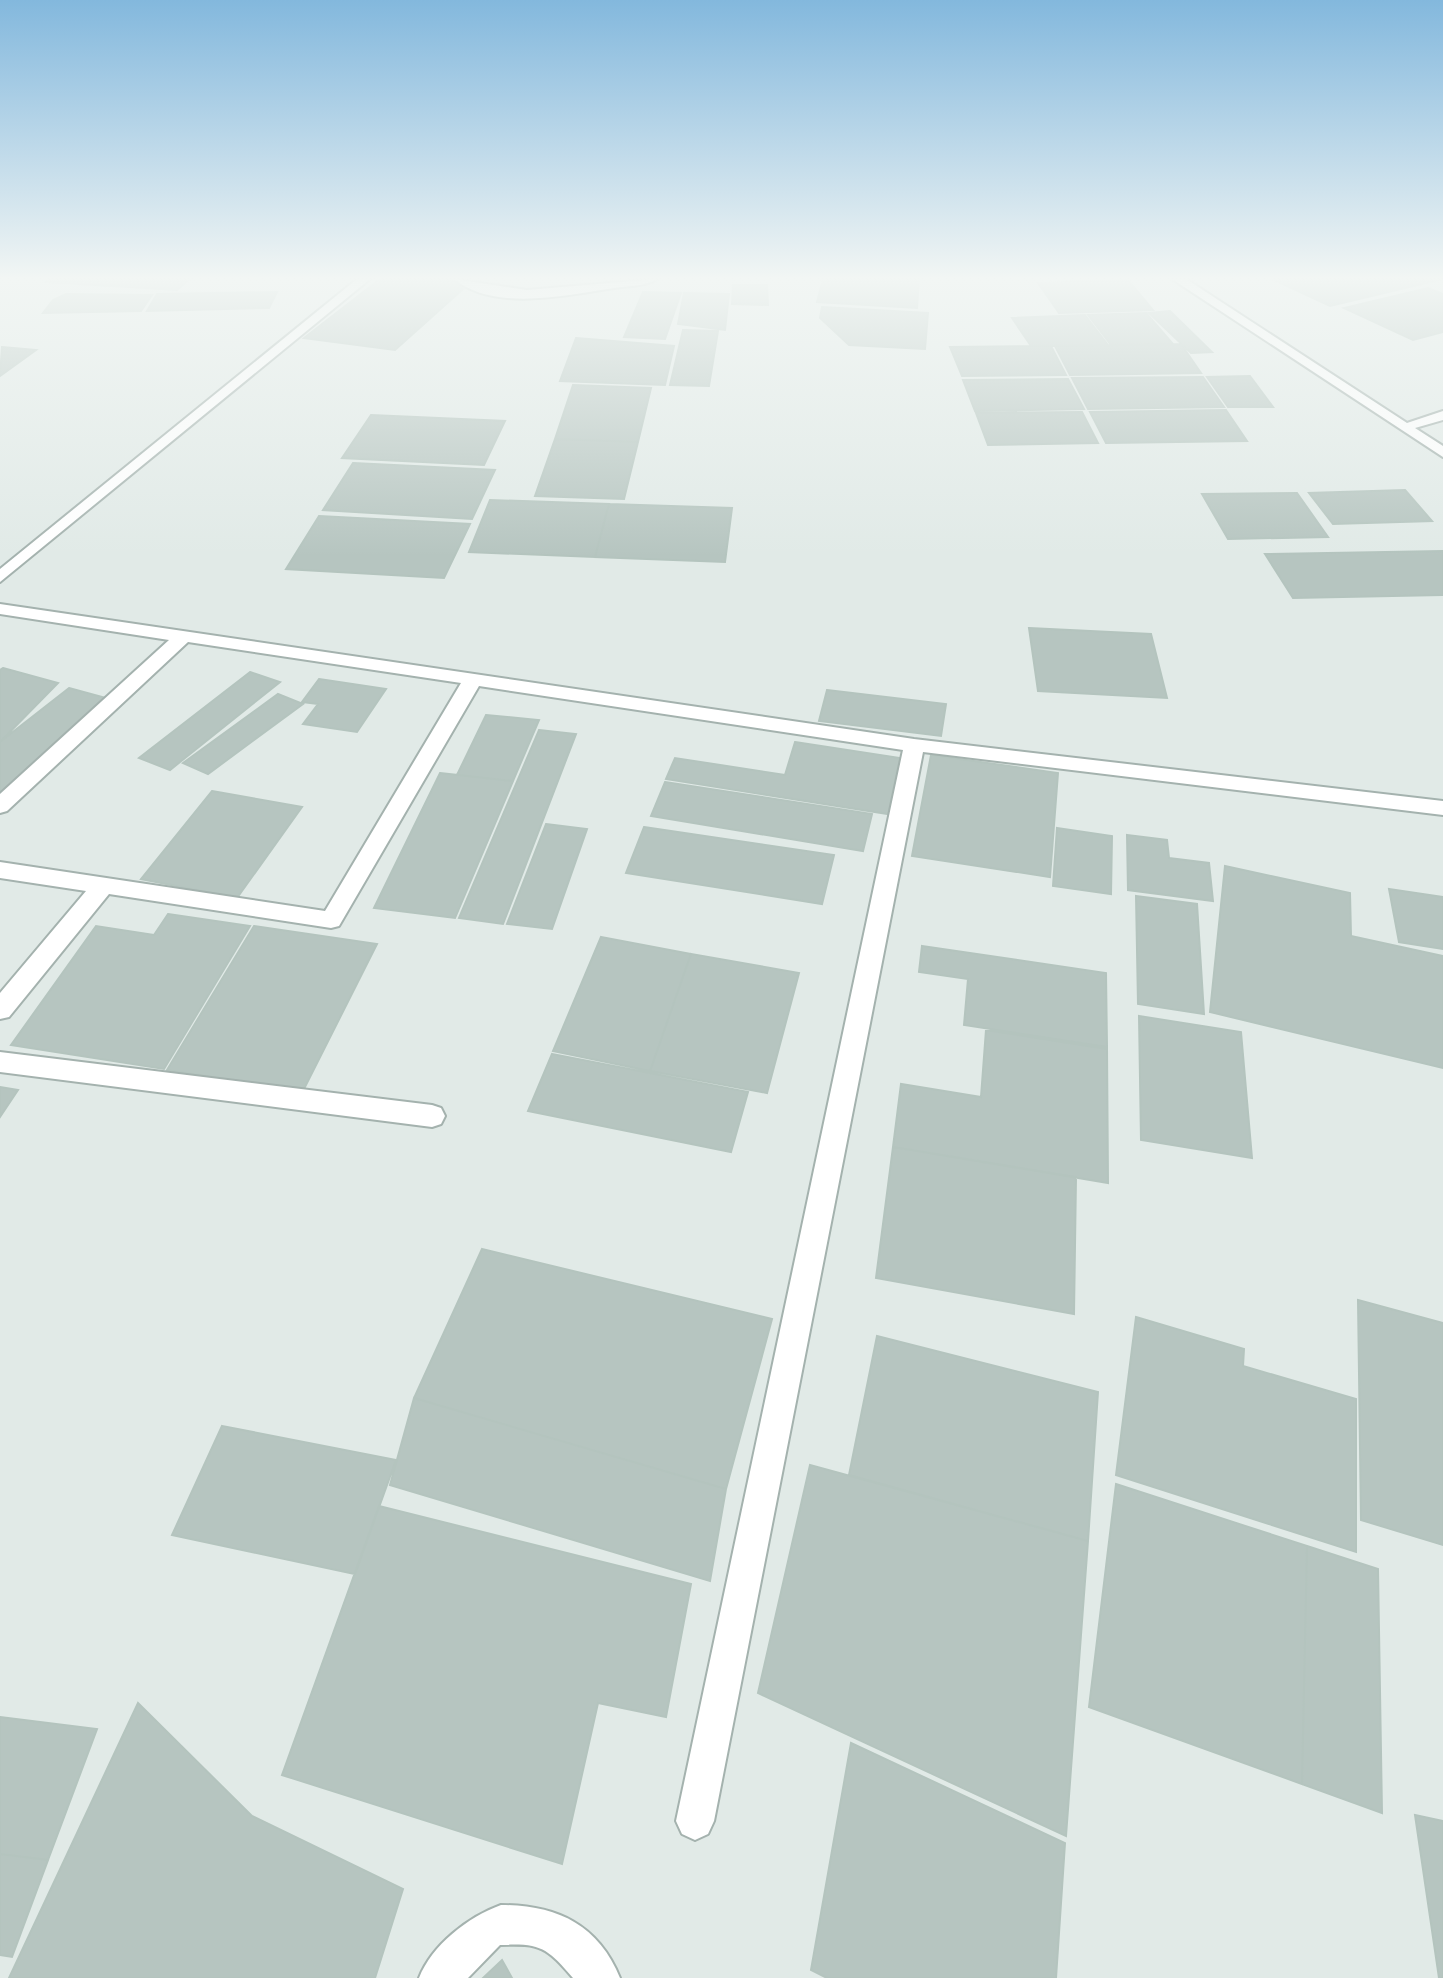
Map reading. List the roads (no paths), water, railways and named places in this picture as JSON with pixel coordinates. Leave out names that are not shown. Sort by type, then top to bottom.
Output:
[{"type":"street","points":[[0,577],[251,371]]},
{"type":"street","points":[[1319,371],[1443,453]]},
{"type":"street","points":[[1334,371],[1443,443]]},
{"type":"street","points":[[1414,424],[1443,415]]},
{"type":"street","points":[[0,609],[914,745],[1443,808]]},
{"type":"street","points":[[0,806],[184,636]]},
{"type":"street","points":[[0,870],[331,920],[472,681]]},
{"type":"street","points":[[695,1821],[914,745]]},
{"type":"street","points":[[0,1010],[103,886]]},
{"type":"street","points":[[0,1062],[432,1116]]},
{"type":"street","points":[[439,1978],[487,1930],[501,1925],[530,1925],[553,1930],[564,1937],[600,1978]]}]
